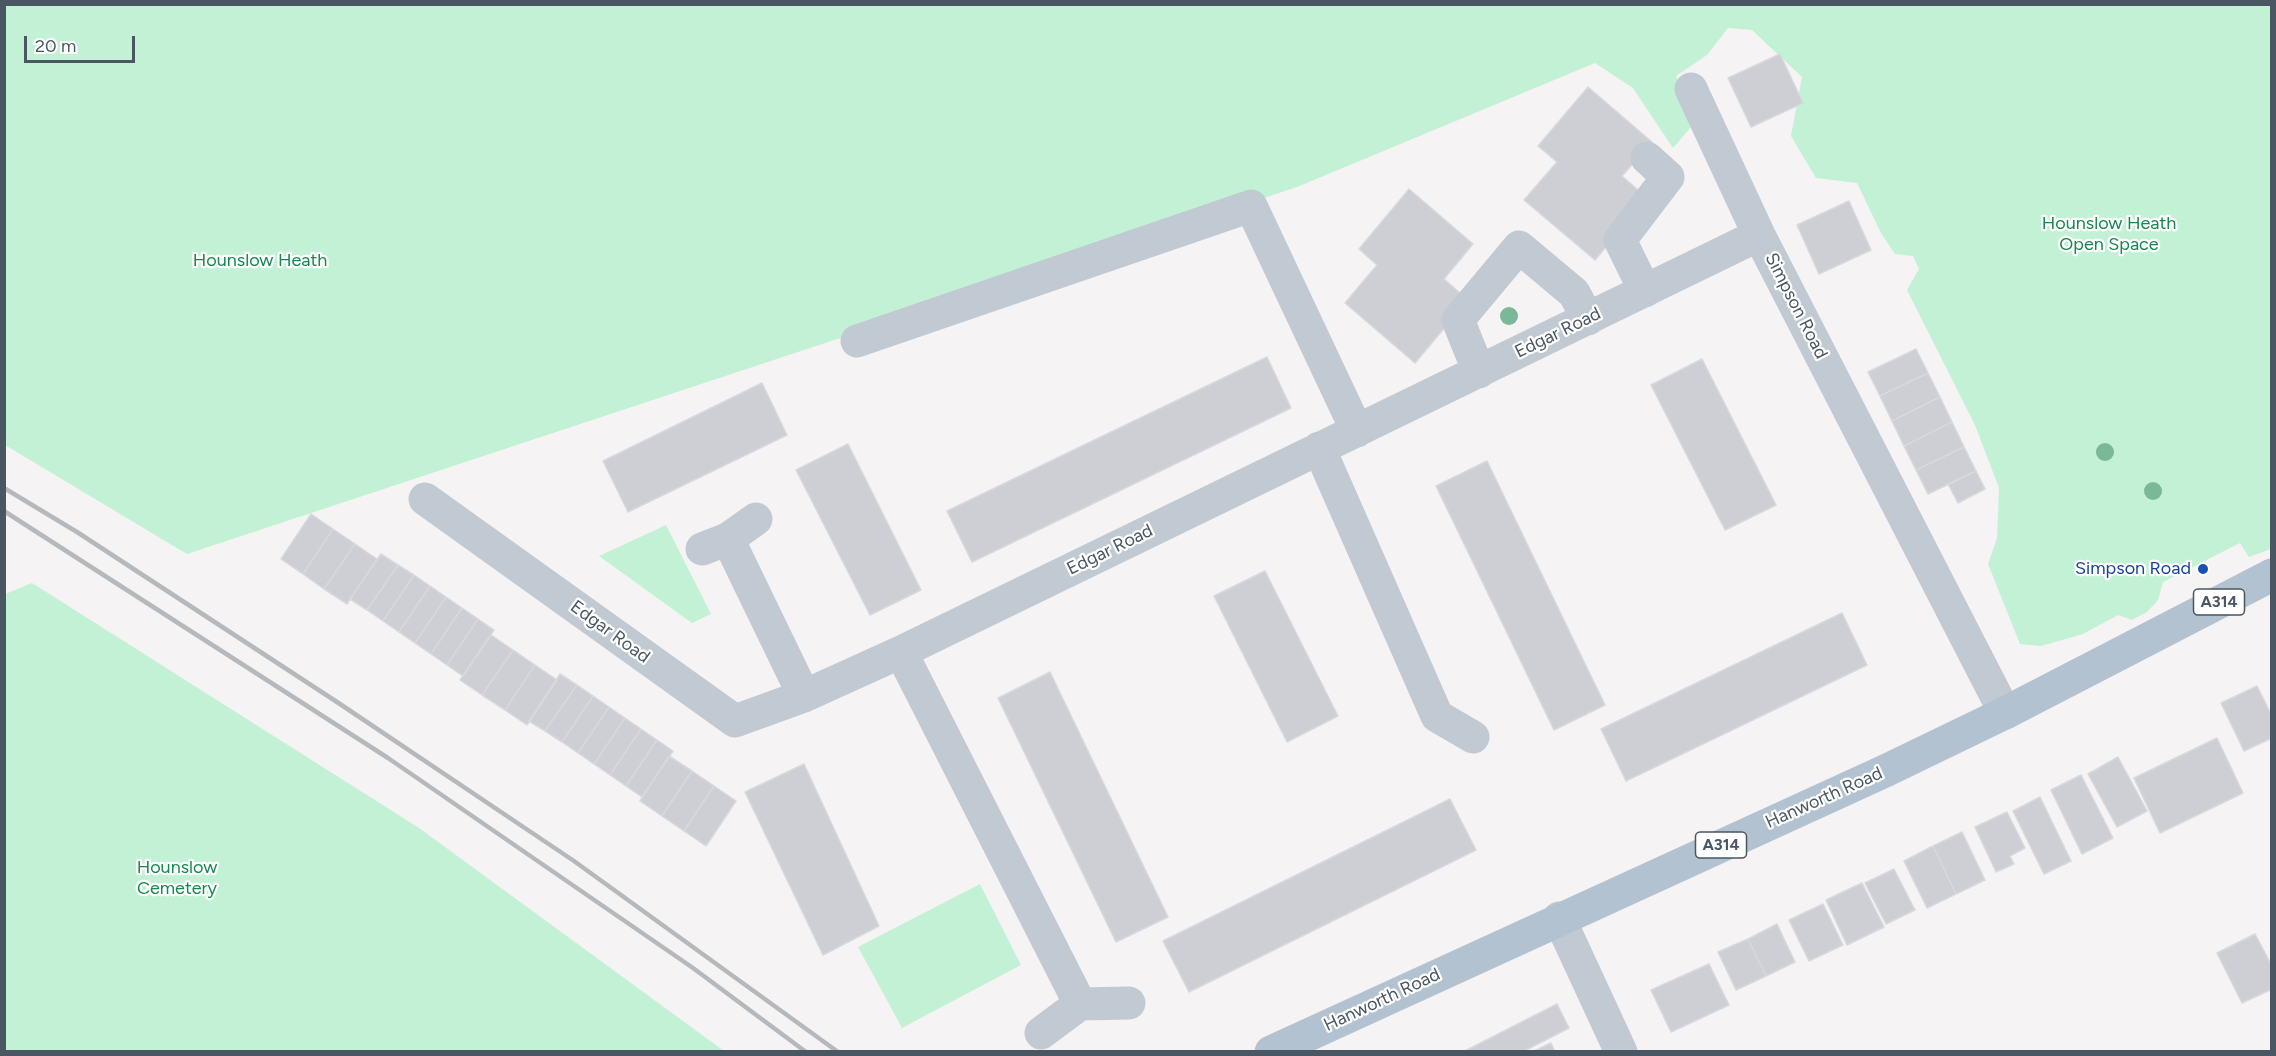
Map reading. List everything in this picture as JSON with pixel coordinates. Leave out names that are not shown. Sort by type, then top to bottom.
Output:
[{"type":"main road","name":"Hanworth Road","points":[[1271,1052],[1559,918],[1885,771],[2005,713],[2271,575]]},
{"type":"street","name":"Simpson Road","points":[[1691,89],[1759,235],[2005,713]]},
{"type":"street","points":[[1645,291],[1620,240],[1668,177],[1647,158]]},
{"type":"street","points":[[857,341],[1251,206],[1357,431]]},
{"type":"street","name":"Edgar Road","points":[[425,499],[735,721],[804,696],[900,652],[1759,235]]},
{"type":"street","points":[[1479,372],[1458,320],[1519,247],[1574,293],[1588,319]]},
{"type":"street","points":[[1319,448],[1437,716],[1473,736]]},
{"type":"street","points":[[756,519],[715,544],[804,696]]},
{"type":"street","points":[[900,652],[1080,1004]]},
{"type":"street","points":[[1559,918],[1621,1052]]},
{"type":"street","points":[[1041,1033],[1080,1004],[1129,1003]]},
{"type":"green space","name":"Hounslow Heath","points":[[5,5],[2271,5],[2271,549],[2249,557],[2240,543],[2163,582],[2158,600],[2147,612],[2132,620],[2118,615],[2083,634],[2041,646],[2020,644],[1988,564],[1997,538],[1999,488],[1975,425],[1907,290],[1919,269],[1913,256],[1895,254],[1881,233],[1857,183],[1816,178],[1791,136],[1802,77],[1752,30],[1728,28],[1707,55],[1676,76],[1697,120],[1673,148],[1633,88],[1595,63],[1297,187],[187,554],[5,445]]},
{"type":"green space","points":[[666,525],[711,614],[692,623],[599,556]]},
{"type":"green space","name":"Hounslow Cemetery","points":[[32,583],[419,828],[724,1051],[5,1051],[5,594]]},
{"type":"green space","points":[[980,884],[1021,965],[902,1028],[858,947]]},
{"type":"building","points":[[1780,54],[1803,103],[1751,127],[1728,78]]},
{"type":"building","points":[[1588,87],[1652,142],[1622,176],[1647,198],[1595,260],[1524,200],[1557,162],[1538,146]]},
{"type":"building","points":[[1409,189],[1473,244],[1444,279],[1468,300],[1415,363],[1345,303],[1377,265],[1359,249]]},
{"type":"building","points":[[1849,201],[1871,250],[1819,274],[1797,225]]},
{"type":"building","points":[[1916,349],[1928,373],[1880,396],[1868,372]]},
{"type":"building","points":[[1267,357],[1291,408],[972,562],[947,511]]},
{"type":"building","points":[[1702,359],[1776,505],[1725,530],[1651,385]]},
{"type":"building","points":[[1928,373],[1940,397],[1892,421],[1880,396]]},
{"type":"building","points":[[762,383],[787,435],[628,512],[603,461]]},
{"type":"building","points":[[1940,397],[1952,422],[1904,446],[1892,421]]},
{"type":"building","points":[[1952,422],[1964,447],[1916,470],[1904,446]]},
{"type":"building","points":[[848,444],[921,590],[870,615],[796,470]]},
{"type":"building","points":[[1964,447],[1976,471],[1928,494],[1916,470]]},
{"type":"building","points":[[1487,461],[1605,705],[1554,730],[1436,486]]},
{"type":"building","points":[[1976,471],[1985,489],[1958,503],[1948,484]]},
{"type":"building","points":[[311,514],[333,529],[303,574],[281,559]]},
{"type":"building","points":[[333,529],[355,544],[324,589],[303,574]]},
{"type":"building","points":[[355,544],[377,559],[347,604],[324,589]]},
{"type":"building","points":[[381,554],[398,565],[367,610],[350,599]]},
{"type":"building","points":[[398,565],[414,575],[383,621],[367,610]]},
{"type":"building","points":[[1265,571],[1338,716],[1287,742],[1214,596]]},
{"type":"building","points":[[414,575],[430,586],[399,632],[383,621]]},
{"type":"building","points":[[430,586],[446,597],[415,643],[399,632]]},
{"type":"building","points":[[446,597],[462,608],[431,654],[415,643]]},
{"type":"building","points":[[462,608],[478,619],[447,665],[431,654]]},
{"type":"building","points":[[1842,613],[1867,665],[1626,781],[1601,729]]},
{"type":"building","points":[[478,619],[494,630],[463,676],[447,665]]},
{"type":"building","points":[[491,635],[513,650],[482,695],[460,680]]},
{"type":"building","points":[[513,650],[535,665],[505,710],[482,695]]},
{"type":"building","points":[[535,665],[557,680],[527,725],[505,710]]},
{"type":"building","points":[[1050,672],[1168,917],[1116,942],[998,698]]},
{"type":"building","points":[[560,674],[577,685],[545,731],[529,721]]},
{"type":"building","points":[[577,685],[593,696],[562,742],[545,731]]},
{"type":"building","points":[[2257,686],[2272,716],[2272,738],[2244,751],[2221,703]]},
{"type":"building","points":[[593,696],[609,707],[578,753],[562,742]]},
{"type":"building","points":[[609,707],[625,718],[594,764],[578,753]]},
{"type":"building","points":[[625,718],[641,729],[610,775],[594,764]]},
{"type":"building","points":[[641,729],[657,740],[626,786],[610,775]]},
{"type":"building","points":[[2217,738],[2243,793],[2160,833],[2134,778]]},
{"type":"building","points":[[657,740],[673,751],[642,797],[626,786]]},
{"type":"building","points":[[669,756],[692,771],[662,816],[640,801]]},
{"type":"building","points":[[2118,757],[2147,811],[2117,827],[2088,774]]},
{"type":"building","points":[[804,764],[879,926],[823,955],[745,792]]},
{"type":"building","points":[[692,771],[714,786],[684,831],[662,816]]},
{"type":"building","points":[[2081,775],[2113,838],[2082,854],[2051,790]]},
{"type":"building","points":[[714,786],[736,801],[706,846],[684,831]]},
{"type":"building","points":[[2040,797],[2071,861],[2044,874],[2013,811]]},
{"type":"building","points":[[1450,799],[1476,850],[1189,992],[1163,941]]},
{"type":"building","points":[[2007,812],[2025,848],[2010,856],[2014,864],[1996,872],[1975,827]]},
{"type":"building","points":[[1962,832],[1985,880],[1956,894],[1933,846]]},
{"type":"building","points":[[1933,846],[1956,894],[1927,908],[1904,861]]},
{"type":"building","points":[[1894,869],[1915,910],[1886,924],[1865,883]]},
{"type":"building","points":[[1862,883],[1884,927],[1847,945],[1826,900]]},
{"type":"building","points":[[1823,904],[1843,945],[1809,961],[1789,920]]},
{"type":"building","points":[[1777,924],[1795,962],[1766,976],[1748,939]]},
{"type":"building","points":[[2255,934],[2272,966],[2272,989],[2242,1003],[2217,953]]},
{"type":"building","points":[[1748,939],[1766,976],[1736,990],[1718,952]]},
{"type":"building","points":[[1709,964],[1729,1005],[1671,1032],[1651,990]]},
{"type":"building","points":[[1557,1004],[1569,1028],[1522,1052],[1463,1052]]},
{"type":"building","points":[[1551,1043],[1555,1052],[1532,1052]]},
{"type":"railway","points":[[4,488],[77,532],[340,704],[574,861],[838,1052]]},
{"type":"railway","points":[[4,511],[388,758],[693,968],[806,1052]]},
{"type":"place","name":"Simpson Road","points":[[2203,569]]},
{"type":"park label","name":"Hounslow Heath Open Space","points":[[2109,234]]}]
